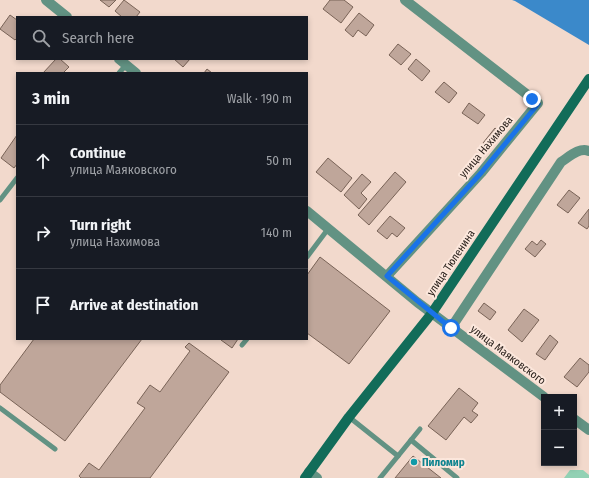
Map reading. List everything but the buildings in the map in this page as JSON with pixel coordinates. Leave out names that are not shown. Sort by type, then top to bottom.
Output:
[{"type":"main road","name":"улица Тюленина","points":[[310,476],[349,417],[432,313],[589,79]]},
{"type":"street","points":[[46,0],[66,16]]},
{"type":"street","name":"улица Нахимова","points":[[387,276],[481,173],[538,104],[405,0]]},
{"type":"street","points":[[122,62],[135,72]]},
{"type":"street","points":[[451,328],[561,162],[574,153],[586,150],[589,151]]},
{"type":"street","name":"улица Маяковского","points":[[308,213],[451,328],[541,395]]},
{"type":"street","points":[[577,421],[589,430]]},
{"type":"lane","points":[[119,72],[122,62]]},
{"type":"lane","points":[[0,200],[16,179]]},
{"type":"lane","points":[[308,256],[328,229]]},
{"type":"lane","points":[[242,345],[246,340]]},
{"type":"lane","points":[[0,408],[54,450]]},
{"type":"lane","points":[[349,417],[398,456]]},
{"type":"lane","points":[[380,478],[420,429]]},
{"type":"lane","points":[[411,440],[458,478]]},
{"type":"green space","points":[[570,470],[583,470],[589,475],[589,478],[564,478]]},
{"type":"water","points":[[512,0],[589,0],[589,45],[515,1]]},
{"type":"place","name":"Пиломир","points":[[414,462]]},
{"type":"route","points":[[451,328],[417,302],[387,276],[481,173],[538,104],[532,99]]}]
